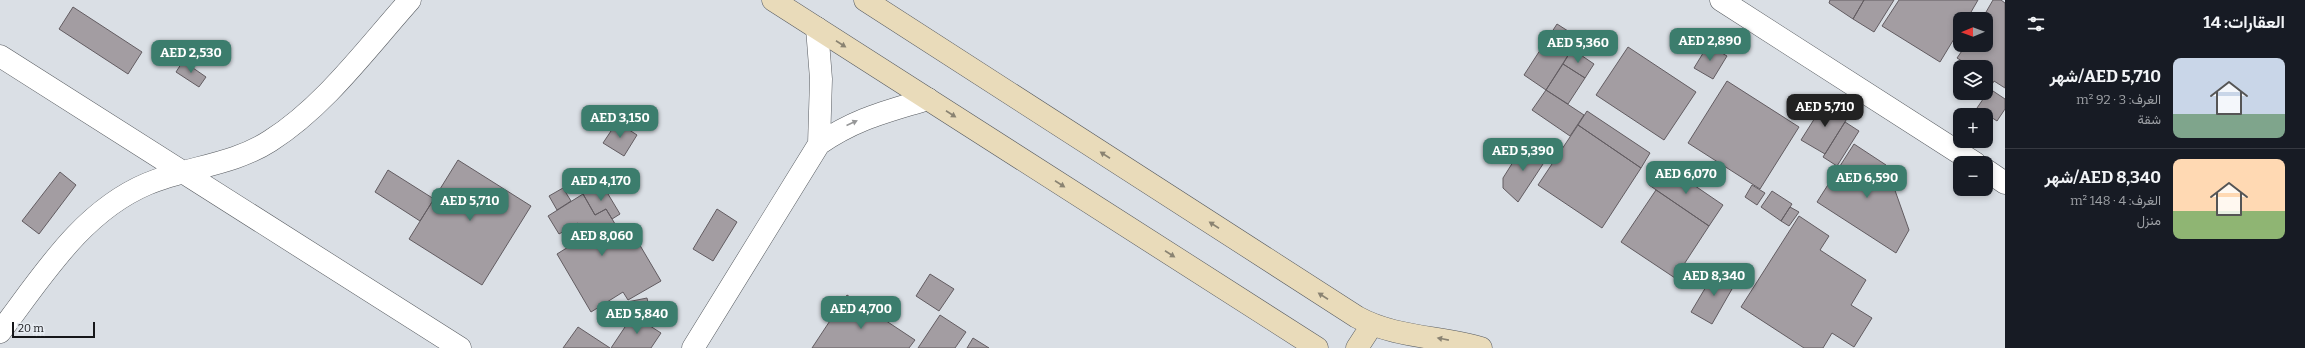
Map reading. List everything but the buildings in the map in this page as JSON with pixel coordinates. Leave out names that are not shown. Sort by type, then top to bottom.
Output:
[{"type":"main road","points":[[773,0],[1317,348]]},
{"type":"main road","points":[[865,0],[1372,326],[1388,331],[1439,338],[1481,348]]},
{"type":"main road","points":[[1357,348],[1372,326]]},
{"type":"street","points":[[0,332],[64,248],[82,228],[102,210],[124,195],[148,183],[243,154],[268,142],[292,127],[313,109],[410,0]]},
{"type":"street","points":[[1722,0],[1963,156]]},
{"type":"street","points":[[817,28],[821,79],[819,144]]},
{"type":"street","points":[[0,56],[460,348]]},
{"type":"street","points":[[693,348],[819,144],[843,127],[866,117],[928,99]]},
{"type":"street","points":[[1993,175],[2005,183]]}]
